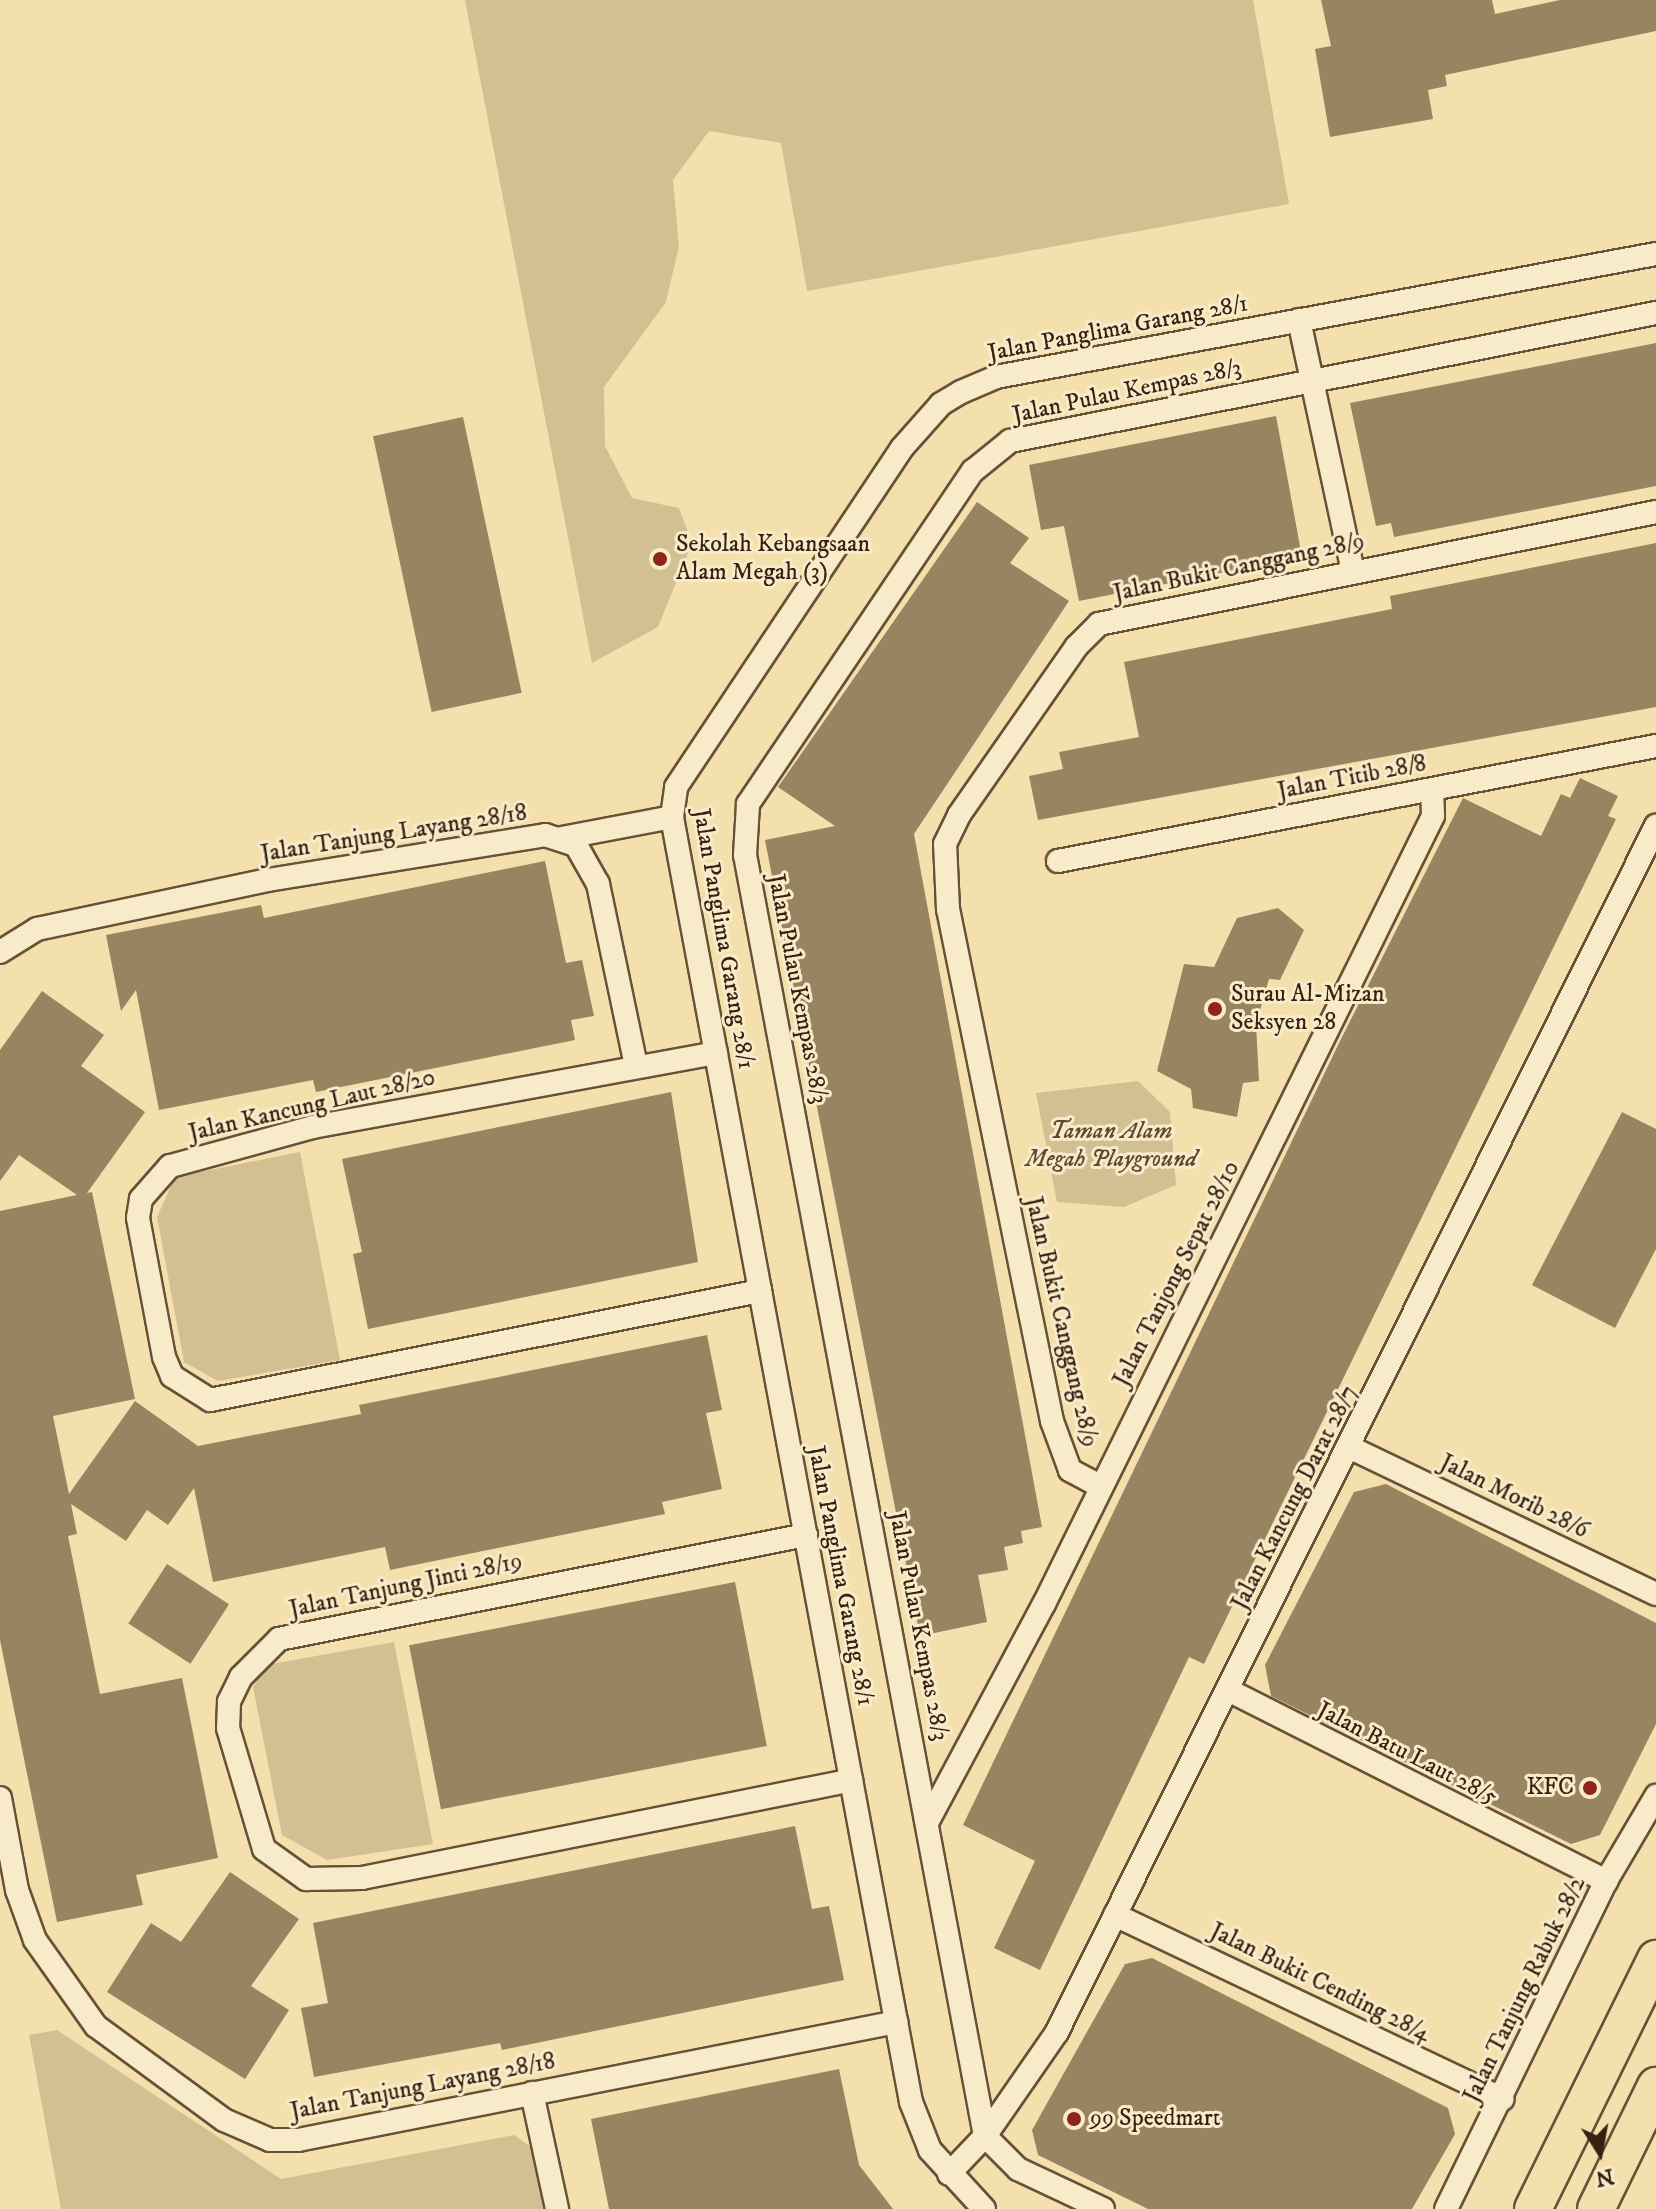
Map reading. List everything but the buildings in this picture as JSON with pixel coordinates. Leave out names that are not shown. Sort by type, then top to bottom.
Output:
[{"type":"main road","points":[[1533,2209],[1656,1959]]},
{"type":"main road","points":[[1596,2209],[1656,2086]]},
{"type":"street","name":"Jalan Panglima Garang 28/1","points":[[984,2209],[949,2174],[918,2127],[672,817],[676,787],[902,448],[941,404],[996,377],[1656,254]]},
{"type":"street","name":"Jalan Pulau Kempas 28/3","points":[[985,2136],[929,1819],[745,855],[748,804],[990,453],[1034,435],[1656,313]]},
{"type":"street","points":[[1299,320],[1353,571]]},
{"type":"street","name":"Jalan Bukit Canggang 28/9","points":[[1098,1485],[1070,1470],[1058,1449],[948,909],[945,844],[1050,683],[1099,624],[1656,512]]},
{"type":"street","name":"Jalan Titib 28/8","points":[[1058,861],[1656,746]]},
{"type":"street","name":"Jalan Tanjong Sepat 28/10","points":[[929,1819],[1044,1604],[1098,1485],[1433,816],[1432,790]]},
{"type":"street","points":[[562,838],[672,817]]},
{"type":"street","name":"Jalan Kancung Darat 28/7","points":[[949,2174],[985,2136],[1057,2032],[1656,826]]},
{"type":"street","name":"Jalan Tanjung Layang 28/18","points":[[0,952],[37,929],[268,880],[545,835],[562,838],[588,860],[598,884],[636,1066]]},
{"type":"street","name":"Jalan Kancung Laut 28/20","points":[[716,1053],[313,1127],[170,1166],[141,1199],[138,1218],[172,1376],[210,1400],[760,1291]]},
{"type":"street","name":"Jalan Morib 28/6","points":[[1349,1447],[1656,1594]]},
{"type":"street","name":"Jalan Tanjung Jinti 28/19","points":[[806,1535],[279,1639],[241,1677],[229,1702],[228,1728],[264,1849],[306,1879],[362,1878],[851,1780]]},
{"type":"street","name":"Jalan Batu Laut 28/5","points":[[1228,1690],[1606,1881]]},
{"type":"street","name":"Jalan Tanjung Rabuk 28/2","points":[[1446,2209],[1606,1881],[1656,1796]]},
{"type":"street","name":"Jalan Tanjung Layang 28/18","points":[[0,1798],[17,1890],[35,1940],[96,2026],[246,2133],[298,2140],[896,2022]]},
{"type":"street","name":"Jalan Bukit Cending 28/4","points":[[1115,1915],[1502,2099]]},
{"type":"street","points":[[532,2093],[557,2209]]},
{"type":"street","points":[[985,2136],[1018,2169],[1103,2209]]},
{"type":"green space","points":[[465,0],[1253,0],[1289,204],[807,291],[781,143],[709,131],[673,180],[679,246],[666,302],[604,387],[605,446],[632,498],[679,508],[692,543],[658,627],[592,663]]},
{"type":"green space","name":"Taman Alam Megah Playground","points":[[1138,1081],[1170,1112],[1176,1185],[1124,1207],[1057,1202],[1036,1093]]},
{"type":"green space","points":[[300,1152],[340,1360],[218,1381],[184,1362],[157,1217],[175,1177]]},
{"type":"green space","points":[[394,1642],[433,1844],[327,1860],[282,1835],[253,1687],[266,1665]]},
{"type":"green space","points":[[57,2030],[281,2179],[514,2135],[532,2148],[544,2209],[61,2209],[29,2035]]},
{"type":"place","name":"Sekolah Kebangsaan Alam Megah (3)","points":[[660,559]]},
{"type":"place","name":"Surau Al-Mizan Seksyen 28","points":[[1215,1009]]},
{"type":"place","name":"KFC","points":[[1590,1788]]},
{"type":"place","name":"99 Speedmart","points":[[1074,2119]]}]
